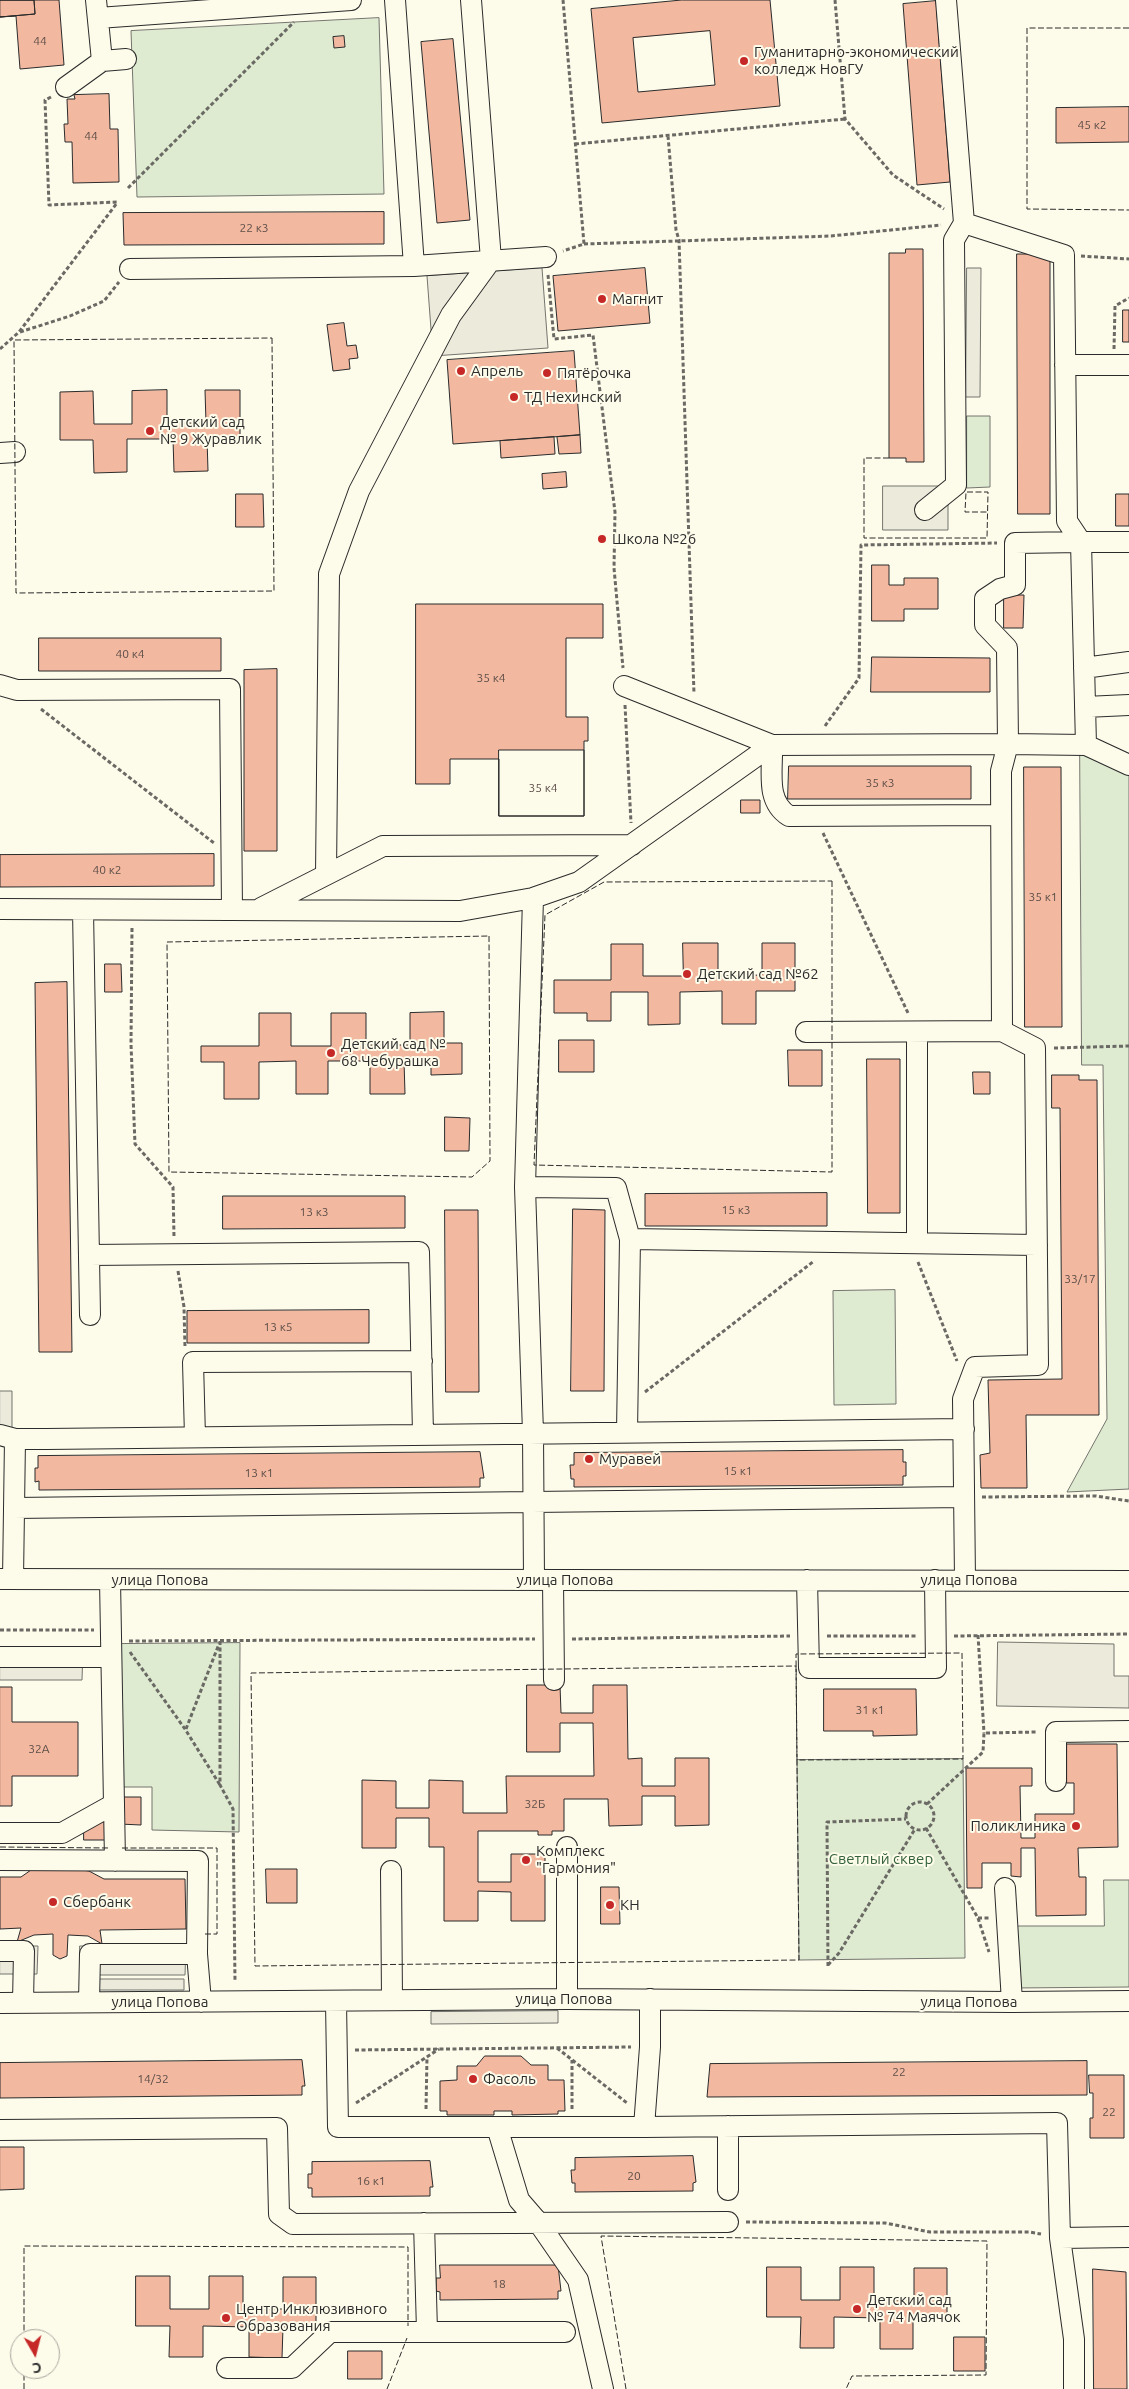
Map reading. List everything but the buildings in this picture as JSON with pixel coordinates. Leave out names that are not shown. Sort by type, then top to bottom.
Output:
[{"type":"street","points":[[102,60],[97,9],[351,0]]},
{"type":"street","points":[[395,0],[414,266]]},
{"type":"street","points":[[326,875],[329,574],[359,491],[451,315],[491,260],[471,0]]},
{"type":"street","points":[[925,510],[956,485],[954,240],[964,223],[946,0]]},
{"type":"street","points":[[66,87],[102,60],[126,59]]},
{"type":"street","points":[[964,223],[1064,255],[1067,521],[1081,542],[1086,745]]},
{"type":"street","points":[[130,269],[414,266],[546,257]]},
{"type":"street","points":[[1065,365],[1121,365]]},
{"type":"street","points":[[1002,1031],[1001,771],[1008,744],[1007,648],[985,625],[985,599],[1000,589],[1015,585],[1016,543],[1129,542]]},
{"type":"street","points":[[1084,668],[1129,662]]},
{"type":"street","points":[[0,685],[17,690],[230,689],[232,910]]},
{"type":"street","points":[[624,686],[772,745],[1086,745],[1129,765]]},
{"type":"street","points":[[1085,707],[1129,704]]},
{"type":"street","points":[[0,910],[460,911],[533,898],[578,882],[772,745]]},
{"type":"street","points":[[772,745],[773,800],[779,810],[789,816],[1001,816]]},
{"type":"street","points":[[258,910],[383,846],[632,845]]},
{"type":"street","points":[[533,898],[525,1187],[533,1434],[532,1502],[544,1580],[554,1680]]},
{"type":"street","points":[[83,910],[90,1315]]},
{"type":"street","points":[[806,1032],[1002,1031],[1035,1048],[1038,1365],[974,1367],[963,1399],[965,1580]]},
{"type":"street","points":[[916,1032],[917,1243]]},
{"type":"street","points":[[525,1187],[616,1188],[630,1239],[627,1432]]},
{"type":"street","points":[[630,1239],[1037,1245]]},
{"type":"street","points":[[89,1255],[419,1252],[423,1434]]},
{"type":"street","points":[[195,1437],[193,1362],[422,1362]]},
{"type":"street","points":[[7,1579],[14,1508],[8,1437],[195,1437],[964,1429]]},
{"type":"street","points":[[14,1508],[964,1497]]},
{"type":"street","name":"улица Попова","points":[[7,1579],[1129,1581]]},
{"type":"street","points":[[110,1580],[120,1653],[114,1804],[115,1861]]},
{"type":"street","points":[[807,1580],[808,1668],[936,1668],[935,1580]]},
{"type":"street","points":[[0,1657],[120,1653]]},
{"type":"street","points":[[1056,1781],[1056,1732],[1129,1730]]},
{"type":"street","points":[[0,1833],[62,1833],[114,1804]]},
{"type":"street","points":[[567,1999],[568,1847]]},
{"type":"street","points":[[0,1860],[198,1862],[197,1954],[201,2002]]},
{"type":"street","points":[[390,1871],[392,2000]]},
{"type":"street","points":[[1005,1888],[1012,2002]]},
{"type":"street","points":[[0,1951],[24,1952],[24,2003]]},
{"type":"street","points":[[89,2002],[90,1954],[197,1954]]},
{"type":"street","name":"улица Попова","points":[[0,2003],[567,1999],[1129,2001]]},
{"type":"street","points":[[644,2122],[650,2047],[650,1999]]},
{"type":"street","points":[[336,2002],[338,2127],[572,2127],[644,2122],[728,2126],[1057,2123],[1060,2238],[1074,2339],[1074,2389]]},
{"type":"street","points":[[728,2126],[728,2190]]},
{"type":"street","points":[[497,2127],[518,2200],[538,2222],[578,2280],[603,2389]]},
{"type":"street","points":[[0,2130],[277,2128],[279,2214],[293,2224],[728,2222]]},
{"type":"street","points":[[424,2223],[427,2331]]},
{"type":"street","points":[[1060,2238],[1129,2237]]},
{"type":"street","points":[[228,2368],[292,2368],[330,2332],[565,2332]]},
{"type":"path","points":[[563,0],[584,244]]},
{"type":"path","points":[[128,188],[314,2]]},
{"type":"path","points":[[0,349],[19,332],[118,202],[49,205],[46,100],[66,87]]},
{"type":"path","points":[[575,144],[845,119]]},
{"type":"path","points":[[668,136],[676,230],[679,240],[695,715]]},
{"type":"path","points":[[632,845],[620,614],[614,568],[615,512],[593,335],[554,339],[546,257],[584,244],[831,236],[964,223]]},
{"type":"path","points":[[19,332],[70,316],[104,301],[130,269]]},
{"type":"path","points":[[1121,365],[1115,306],[1129,298]]},
{"type":"path","points":[[812,745],[859,678],[861,545],[1016,543]]},
{"type":"path","points":[[40,708],[232,857]]},
{"type":"path","points":[[815,816],[916,1032]]},
{"type":"path","points":[[132,910],[131,1044],[135,1144],[173,1187],[175,1254],[184,1307],[185,1352],[193,1362]]},
{"type":"path","points":[[1035,1048],[1129,1046]]},
{"type":"path","points":[[917,1243],[919,1263],[968,1387]]},
{"type":"path","points":[[628,1406],[815,1260]]},
{"type":"path","points":[[964,1497],[1096,1496],[1129,1501]]},
{"type":"path","points":[[927,1804],[982,1752],[984,1733],[978,1635]]},
{"type":"path","points":[[185,1729],[220,1641],[220,1785]]},
{"type":"path","points":[[120,1653],[185,1729],[220,1785],[232,1809],[235,1982]]},
{"type":"path","points":[[984,1733],[1056,1732]]},
{"type":"path","points":[[906,1819],[911,1806],[918,1802],[927,1804]]},
{"type":"path","points":[[915,1829],[926,1828],[932,1821],[933,1816],[927,1804]]},
{"type":"path","points":[[906,1819],[915,1829]]},
{"type":"path","points":[[906,1819],[827,1822],[828,1966],[839,1953],[915,1829]]},
{"type":"path","points":[[926,1828],[978,1918],[991,1959]]},
{"type":"path","points":[[337,2050],[650,2047]]},
{"type":"path","points":[[557,2048],[644,2122]]},
{"type":"path","points":[[338,2114],[439,2049]]},
{"type":"path","points":[[425,2128],[427,2057]]},
{"type":"path","points":[[572,2060],[572,2127]]},
{"type":"path","points":[[728,2222],[885,2223],[930,2232],[1029,2232],[1060,2238]]},
{"type":"green space","points":[[379,18],[384,194],[137,197],[131,31]]},
{"type":"green space","points":[[967,416],[990,416],[990,487],[967,488]]},
{"type":"green space","points":[[1080,752],[1129,774],[1129,1489],[1067,1492],[1107,1419],[1103,1065],[1082,1065]]},
{"type":"green space","points":[[895,1290],[896,1404],[834,1405],[833,1291]]},
{"type":"green space","points":[[240,1643],[239,1832],[152,1830],[152,1787],[117,1787],[117,1644]]},
{"type":"green space","name":"Светлый сквер","points":[[963,1759],[965,1958],[799,1960],[797,1760]]},
{"type":"green space","points":[[1104,1880],[1129,1880],[1129,1987],[1013,1988],[1013,1926],[1104,1926]]},
{"type":"shaded area","points":[[542,268],[548,348],[433,356],[427,276]]},
{"type":"shaded area","points":[[967,268],[981,268],[980,397],[966,397]]},
{"type":"shaded area","points":[[883,486],[948,486],[948,530],[883,530]]},
{"type":"shaded area","points":[[0,1391],[12,1391],[12,1444],[0,1444]]},
{"type":"shaded area","points":[[998,1642],[1114,1644],[1114,1676],[1129,1676],[1129,1708],[997,1706]]},
{"type":"shaded area","points":[[0,1649],[83,1649],[82,1680],[0,1680]]},
{"type":"shaded area","points":[[0,1946],[38,1946],[37,1974],[0,1974]]},
{"type":"shaded area","points":[[80,1946],[186,1946],[185,1975],[80,1975]]},
{"type":"shaded area","points":[[97,1979],[184,1979],[184,1990],[97,1990]]},
{"type":"shaded area","points":[[558,2011],[558,2023],[431,2024],[431,2012]]},
{"type":"fence","points":[[1129,28],[1027,28],[1027,209],[1129,210]]},
{"type":"fence","points":[[272,338],[274,591],[16,593],[14,340],[272,338]]},
{"type":"fence","points":[[889,458],[864,458],[864,538],[987,538],[988,492],[966,492],[965,512],[987,512]]},
{"type":"fence","points":[[832,881],[832,1172],[534,1165],[545,915],[604,882],[832,881]]},
{"type":"fence","points":[[489,936],[490,1161],[472,1177],[169,1172],[167,942],[489,936]]},
{"type":"fence","points":[[962,1653],[963,1759],[797,1760],[796,1654],[962,1653]]},
{"type":"fence","points":[[796,1666],[799,1960],[255,1966],[251,1673],[796,1666]]},
{"type":"fence","points":[[0,1847],[110,1848]]},
{"type":"fence","points":[[122,1848],[217,1848],[217,1934],[205,1934]]},
{"type":"fence","points":[[626,2389],[601,2236],[987,2241],[986,2375],[852,2376],[846,2389]]},
{"type":"fence","points":[[24,2329],[24,2246],[408,2247],[408,2326]]},
{"type":"fence","points":[[387,2389],[407,2338]]},
{"type":"fence","points":[[24,2379],[24,2389]]},
{"type":"place","name":"Гуманитарно-экономический колледж НовГУ","points":[[744,61]]},
{"type":"place","name":"Магнит","points":[[602,299]]},
{"type":"place","name":"Апрель","points":[[461,371]]},
{"type":"place","name":"Пятёрочка","points":[[547,373]]},
{"type":"place","name":"ТД Нехинский","points":[[514,397]]},
{"type":"place","name":"Детский сад № 9 Журавлик","points":[[150,431]]},
{"type":"place","name":"Школа №26","points":[[602,539]]},
{"type":"place","name":"Детский сад №62","points":[[687,974]]},
{"type":"place","name":"Детский сад № 68 Чебурашка","points":[[331,1053]]},
{"type":"place","name":"Муравей","points":[[589,1459]]},
{"type":"place","name":"Поликлиника","points":[[1076,1826]]},
{"type":"place","name":"Комплекс \"Гармония\"","points":[[526,1860]]},
{"type":"place","name":"Сбербанк","points":[[53,1902]]},
{"type":"place","name":"КН","points":[[610,1905]]},
{"type":"place","name":"Фасоль","points":[[473,2079]]},
{"type":"place","name":"Детский сад № 74 Маячок","points":[[857,2309]]},
{"type":"place","name":"Центр Инклюзивного Образования","points":[[226,2318]]}]
